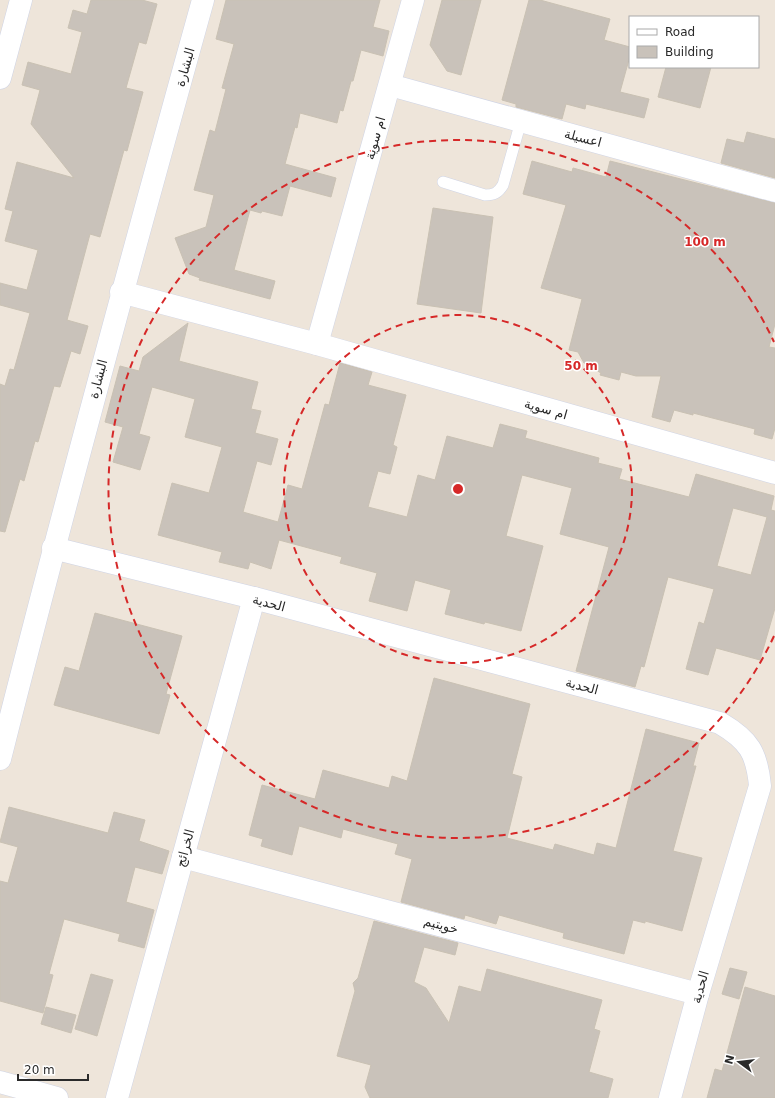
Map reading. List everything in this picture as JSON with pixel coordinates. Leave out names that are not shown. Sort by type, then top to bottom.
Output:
[{"type":"street","points":[[0,78],[21,0]]},
{"type":"street","name":"البشارة","points":[[0,759],[53,548],[121,292],[203,0]]},
{"type":"street","name":"ام سوية","points":[[317,344],[413,0]]},
{"type":"street","name":"اعسيلة","points":[[390,85],[775,191]]},
{"type":"street","name":"ام سوية","points":[[121,292],[317,344],[775,473]]},
{"type":"street","name":"الحدية","points":[[53,548],[254,598],[720,723],[736,732],[749,747],[758,765],[760,786],[698,994],[670,1098]]},
{"type":"street","name":"الخرائج","points":[[117,1098],[254,598]]},
{"type":"street","name":"خويتيم","points":[[183,857],[698,994]]},
{"type":"street","points":[[0,1082],[57,1098]]},
{"type":"lane","points":[[443,182],[485,195],[492,195],[499,192],[503,185],[521,121]]},
{"type":"building","points":[[91,0],[142,0],[157,4],[146,44],[139,42],[126,88],[143,92],[127,151],[124,150],[100,237],[90,234],[67,320],[88,326],[80,354],[71,351],[60,387],[54,386],[38,442],[35,441],[24,481],[20,479],[5,532],[0,531],[0,384],[5,386],[10,369],[14,370],[30,313],[0,305],[0,283],[27,290],[38,250],[5,241],[13,211],[5,209],[17,162],[74,178],[31,124],[40,90],[22,85],[28,62],[71,74],[82,32],[68,28],[73,10],[87,14]]},
{"type":"building","points":[[226,0],[380,0],[373,27],[389,31],[383,56],[361,50],[353,81],[351,81],[343,111],[340,110],[337,123],[300,113],[297,128],[295,127],[285,164],[336,178],[331,197],[290,186],[282,216],[262,211],[261,213],[250,210],[234,270],[275,281],[270,299],[199,280],[200,278],[189,274],[175,238],[206,227],[214,195],[194,190],[210,130],[215,132],[226,89],[222,88],[234,44],[216,39]]},
{"type":"building","points":[[442,0],[481,0],[461,75],[447,71],[430,45]]},
{"type":"building","points":[[529,0],[540,0],[610,19],[604,40],[629,47],[629,60],[620,92],[649,99],[644,118],[586,104],[585,109],[566,104],[562,119],[516,107],[516,104],[502,100]]},
{"type":"building","points":[[666,68],[711,68],[700,108],[658,97]]},
{"type":"building","points":[[747,132],[775,139],[775,178],[721,163],[727,139],[744,143]]},
{"type":"building","points":[[532,161],[572,172],[573,168],[606,177],[610,161],[775,203],[775,324],[769,347],[775,348],[775,428],[772,439],[754,434],[755,429],[693,413],[693,415],[674,410],[670,422],[652,417],[661,376],[636,376],[621,372],[619,380],[600,375],[601,373],[584,363],[578,352],[569,350],[582,299],[541,288],[566,205],[523,194]]},
{"type":"building","points":[[433,208],[493,217],[481,313],[417,304]]},
{"type":"building","points":[[188,323],[179,361],[258,382],[251,409],[261,411],[255,433],[278,439],[271,465],[257,461],[243,512],[278,522],[288,485],[302,489],[325,404],[329,405],[340,363],[372,372],[368,385],[406,395],[393,445],[397,447],[390,474],[378,471],[368,507],[407,517],[418,475],[435,480],[447,436],[493,448],[500,424],[527,431],[525,438],[599,458],[598,463],[622,469],[619,479],[689,497],[696,474],[774,496],[771,510],[775,511],[775,608],[760,660],[716,648],[708,675],[686,669],[699,622],[704,624],[714,589],[668,577],[644,667],[641,666],[635,687],[576,671],[609,547],[560,534],[572,488],[522,475],[506,536],[543,546],[521,631],[485,622],[484,624],[445,614],[451,590],[415,580],[407,611],[369,601],[377,573],[340,563],[342,557],[279,540],[271,569],[250,562],[248,569],[219,562],[222,552],[158,535],[172,483],[209,493],[222,447],[185,437],[195,399],[152,387],[139,434],[150,437],[140,470],[113,462],[123,427],[105,422],[120,366],[139,371],[143,357]],"holes":[[[733,508],[767,517],[751,575],[717,566]]]},
{"type":"building","points":[[95,613],[182,636],[166,694],[170,695],[159,734],[54,705],[65,667],[79,671]]},
{"type":"building","points":[[434,678],[530,704],[512,774],[522,777],[507,838],[553,850],[555,844],[594,855],[597,843],[616,848],[646,729],[699,743],[693,766],[696,766],[673,851],[702,858],[682,931],[645,921],[645,923],[633,920],[624,954],[563,938],[564,933],[499,915],[496,924],[465,915],[464,919],[401,902],[412,859],[395,854],[398,844],[343,829],[341,838],[299,826],[292,855],[261,846],[263,839],[249,835],[262,785],[315,799],[323,770],[389,788],[392,776],[407,781]]},
{"type":"building","points":[[9,807],[108,833],[114,812],[145,820],[139,841],[169,851],[162,874],[135,867],[126,902],[154,910],[144,948],[118,941],[120,934],[64,919],[49,974],[53,975],[43,1013],[0,1001],[0,881],[8,883],[18,847],[0,842]]},
{"type":"building","points":[[374,921],[458,943],[455,955],[424,947],[414,982],[426,988],[449,1023],[459,986],[481,992],[487,969],[602,1000],[594,1029],[600,1031],[589,1072],[613,1079],[608,1098],[370,1098],[365,1087],[371,1065],[337,1056],[355,991],[353,983],[358,978]]},
{"type":"building","points":[[730,968],[747,972],[739,999],[722,994]]},
{"type":"building","points":[[91,974],[113,980],[97,1036],[75,1029]]},
{"type":"building","points":[[745,987],[775,996],[775,1098],[707,1098],[715,1069],[722,1071]]},
{"type":"building","points":[[46,1007],[76,1015],[71,1033],[41,1024]]}]
